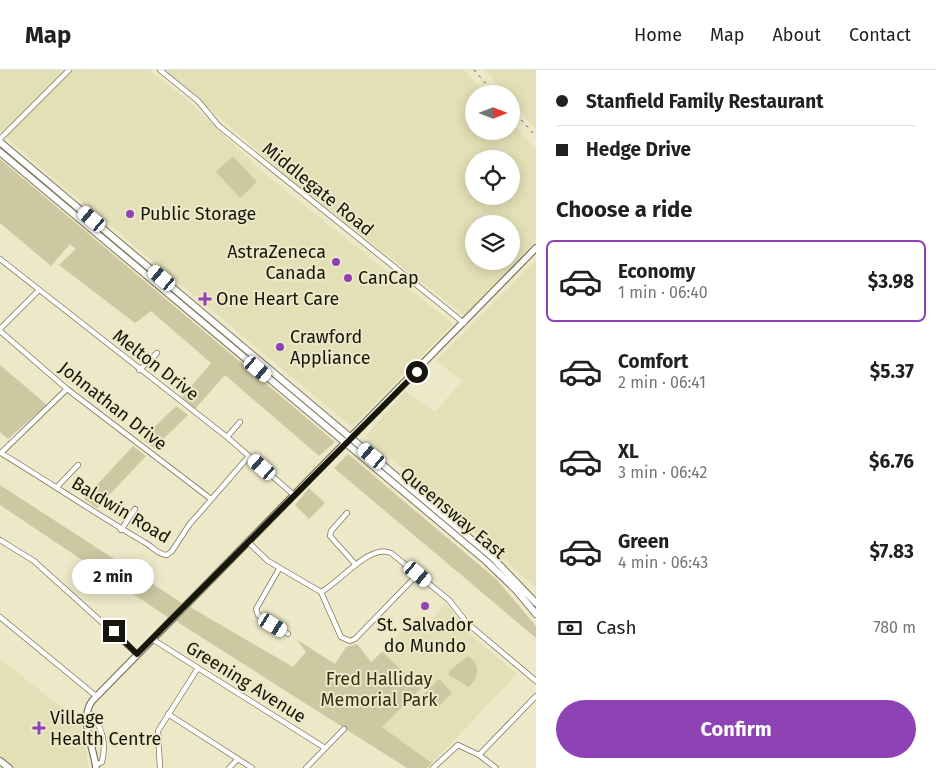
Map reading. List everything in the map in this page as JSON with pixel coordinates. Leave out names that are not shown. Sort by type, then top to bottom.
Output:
[{"type":"main road","name":"Queensway East","points":[[0,141],[498,571],[536,614]]},
{"type":"main road","name":"Queensway East","points":[[0,152],[348,441],[492,556],[536,603]]},
{"type":"main road","points":[[0,761],[8,768]]},
{"type":"street","points":[[0,141],[69,70]]},
{"type":"street","name":"Middlegate Road","points":[[160,70],[198,101],[219,126],[464,324]]},
{"type":"street","points":[[96,767],[87,714],[90,704],[96,696],[464,324],[536,248]]},
{"type":"street","name":"Melton Drive","points":[[0,259],[139,370],[227,437],[294,495]]},
{"type":"street","points":[[0,330],[39,290]]},
{"type":"street","name":"Johnathan Drive","points":[[0,330],[67,389],[211,499]]},
{"type":"street","points":[[139,370],[157,353]]},
{"type":"street","points":[[1,453],[67,389]]},
{"type":"street","points":[[227,437],[240,422]]},
{"type":"street","name":"Baldwin Road","points":[[1,453],[58,487],[121,530],[146,542],[161,554],[167,555],[172,551],[189,525],[249,456]]},
{"type":"street","points":[[58,487],[78,465]]},
{"type":"street","points":[[121,530],[135,509]]},
{"type":"street","points":[[347,513],[330,535],[356,566]]},
{"type":"street","points":[[0,540],[34,561],[137,654]]},
{"type":"street","points":[[248,542],[279,569],[321,592],[342,637],[350,641],[355,639],[418,574]]},
{"type":"street","points":[[321,592],[372,553],[383,550],[391,553],[449,600],[467,623],[536,681]]},
{"type":"street","points":[[279,569],[256,609],[258,615],[288,634]]},
{"type":"street","points":[[0,617],[96,696]]},
{"type":"street","name":"Greening Avenue","points":[[152,639],[325,748]]},
{"type":"street","points":[[160,768],[158,731],[198,668]]},
{"type":"street","points":[[479,755],[536,696]]},
{"type":"street","points":[[87,714],[96,722],[104,738],[105,748],[102,762],[96,767]]},
{"type":"street","points":[[168,714],[252,768]]},
{"type":"street","points":[[306,768],[344,729]]},
{"type":"street","points":[[434,768],[458,745],[479,755],[496,768]]},
{"type":"street","points":[[229,768],[238,759]]},
{"type":"shaded area","points":[[0,70],[149,70],[185,98],[259,169],[453,324],[352,427],[39,166],[0,131]]},
{"type":"shaded area","points":[[165,70],[464,70],[478,85],[465,85],[465,140],[520,140],[520,132],[536,150],[536,241],[520,257],[520,215],[465,215],[465,270],[508,270],[464,315],[297,185]]},
{"type":"shaded area","points":[[485,70],[536,70],[536,129],[520,110],[520,85],[498,85]]},
{"type":"shaded area","points":[[536,260],[536,588],[366,436],[405,391],[435,412],[462,381],[436,360]]},
{"type":"shaded area","points":[[445,602],[473,637],[517,674],[432,763],[382,727],[390,661],[382,652],[417,616],[428,625]]},
{"type":"shaded area","points":[[0,659],[80,722],[89,768],[12,768],[0,759]]},
{"type":"green space","points":[[233,156],[257,182],[240,198],[216,172]]},
{"type":"green space","points":[[0,159],[335,442],[319,456],[225,375],[195,409],[182,397],[211,363],[151,311],[135,323],[59,265],[76,249],[70,244],[51,266],[0,223]]},
{"type":"green space","points":[[0,365],[47,405],[8,439],[0,432]]},
{"type":"green space","points":[[176,406],[188,415],[154,448],[142,439]]},
{"type":"green space","points":[[133,446],[146,456],[97,508],[84,499]]},
{"type":"green space","points":[[348,454],[496,579],[536,626],[536,638],[334,468]]},
{"type":"green space","points":[[0,485],[182,603],[169,618],[0,505]]},
{"type":"green space","points":[[309,488],[325,503],[309,519],[295,505]]},
{"type":"green space","name":"Fred Halliday Memorial Park","points":[[190,607],[293,667],[306,652],[296,639],[335,664],[346,647],[357,644],[371,662],[382,652],[421,688],[382,727],[432,763],[427,768],[407,768],[176,621]]},
{"type":"green space","points":[[468,656],[477,667],[477,675],[469,687],[449,675],[449,671]]},
{"type":"green space","points":[[439,679],[452,693],[436,709],[423,695]]},
{"type":"railway","points":[[474,70],[487,85]]},
{"type":"railway","points":[[520,119],[536,136]]},
{"type":"place","name":"Public Storage","points":[[130,214]]},
{"type":"place","name":"AstraZeneca Canada","points":[[336,262]]},
{"type":"place","name":"CanCap","points":[[348,278]]},
{"type":"place","name":"One Heart Care","points":[[205,299]]},
{"type":"place","name":"Crawford Appliance","points":[[280,347]]},
{"type":"place","name":"St. Salvador do Mundo","points":[[425,606]]},
{"type":"place","name":"Village Health Centre","points":[[39,728]]},
{"type":"route","points":[[114,631],[137,654],[417,372]]}]
